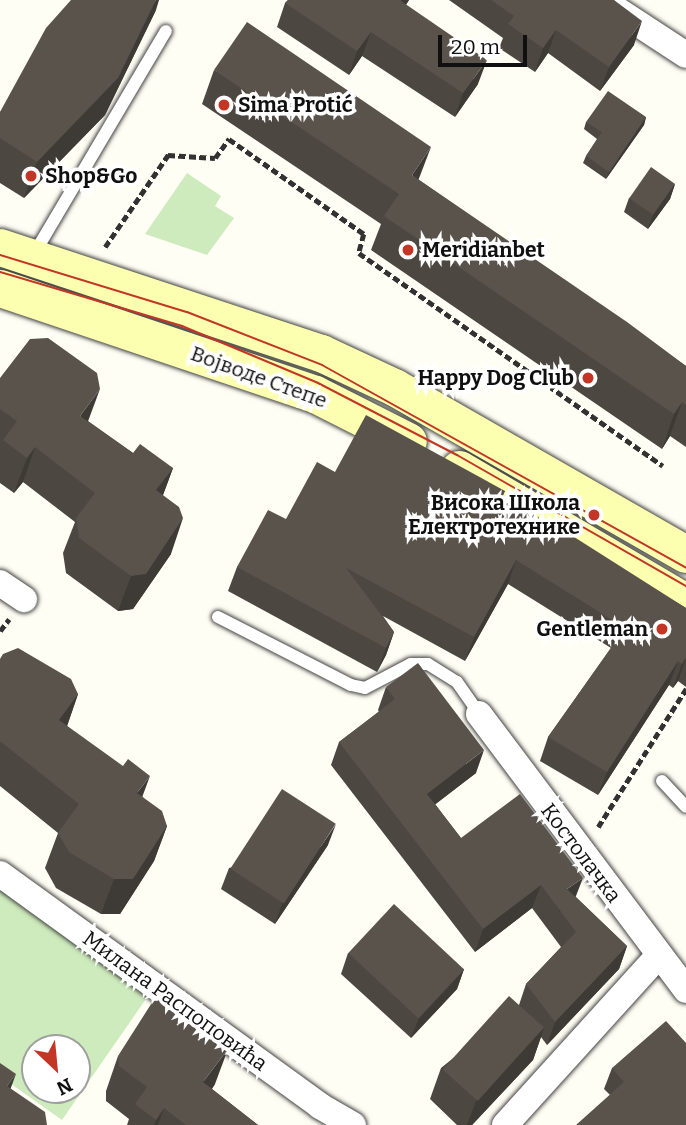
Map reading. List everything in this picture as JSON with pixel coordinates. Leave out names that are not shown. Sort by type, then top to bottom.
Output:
[{"type":"main road","name":"Војводе Степе","points":[[16,252],[321,353],[394,387],[686,554]]},
{"type":"main road","name":"Војводе Степе","points":[[0,288],[315,394],[443,460],[686,602]]},
{"type":"street","points":[[602,0],[686,55]]},
{"type":"street","points":[[0,583],[24,599]]},
{"type":"street","name":"Костолачка","points":[[478,715],[686,990]]},
{"type":"street","name":"Милана Распоповића","points":[[0,874],[320,1106],[352,1125]]},
{"type":"street","points":[[505,1125],[659,956]]},
{"type":"lane","points":[[16,252],[37,244],[166,31]]},
{"type":"lane","points":[[218,617],[351,685],[365,688],[411,664],[428,664],[457,682],[478,715]]},
{"type":"lane","points":[[662,781],[686,807]]},
{"type":"path","points":[[100,254],[168,155],[215,158],[229,139],[364,234],[359,253],[663,466]]},
{"type":"path","points":[[583,854],[686,689]]},
{"type":"green space","points":[[187,173],[221,196],[215,206],[234,218],[207,255],[145,234]]},
{"type":"green space","points":[[0,888],[148,996],[91,1078],[91,1034],[21,1034],[21,1091],[0,1076]]},
{"type":"green space","points":[[39,1104],[73,1104],[62,1120]]},
{"type":"building","points":[[71,0],[156,0],[118,78],[37,162],[0,138],[0,112],[46,28]]},
{"type":"building","points":[[288,0],[401,0],[487,60],[463,93],[371,32],[357,51],[285,3]]},
{"type":"building","points":[[491,0],[614,0],[642,21],[609,67],[556,30],[543,48],[508,24],[514,16]]},
{"type":"building","points":[[247,22],[431,147],[412,175],[627,322],[686,366],[686,405],[682,402],[674,414],[384,216],[399,194],[214,70]]},
{"type":"building","points":[[608,91],[646,117],[609,172],[586,156],[602,132],[586,122]]},
{"type":"building","points":[[651,167],[675,184],[653,215],[629,198]]},
{"type":"building","points":[[48,338],[97,373],[100,389],[80,416],[133,453],[140,444],[173,468],[156,490],[179,507],[183,518],[146,574],[131,576],[79,538],[76,518],[95,493],[35,447],[27,458],[3,440],[17,421],[0,409],[0,378],[30,339]]},
{"type":"building","points":[[366,415],[505,491],[501,497],[571,535],[686,608],[686,657],[682,664],[678,661],[607,772],[548,737],[625,628],[516,560],[474,637],[346,568],[394,632],[386,648],[237,567],[268,510],[286,519],[317,462],[335,472]]},
{"type":"building","points":[[18,648],[71,679],[78,694],[59,720],[123,766],[128,759],[150,776],[137,793],[162,811],[167,826],[133,879],[114,879],[69,852],[58,833],[79,804],[0,741],[0,659],[3,654]]},
{"type":"building","points":[[418,663],[484,750],[427,794],[461,838],[520,794],[583,878],[567,889],[627,946],[555,1022],[526,984],[576,932],[541,885],[483,929],[339,742],[395,699],[386,687]]},
{"type":"building","points":[[282,789],[336,824],[284,904],[230,869]]},
{"type":"building","points":[[394,904],[464,969],[419,1018],[348,953]]},
{"type":"building","points":[[509,996],[544,1027],[478,1101],[443,1070]]},
{"type":"building","points":[[171,999],[222,1033],[228,1049],[203,1082],[258,1125],[186,1125],[164,1108],[156,1120],[135,1104],[147,1087],[119,1066],[118,1056],[153,1001]]},
{"type":"building","points":[[666,1021],[686,1043],[686,1125],[576,1125],[624,1082],[612,1068]]},
{"type":"building","points":[[0,1063],[16,1074],[7,1086],[21,1096],[21,1104],[33,1104],[45,1112],[47,1125],[0,1125]]},
{"type":"tram line","points":[[0,255],[187,312],[322,365],[686,568]]},
{"type":"tram line","points":[[0,272],[182,326],[318,383],[457,455],[686,586]]},
{"type":"place","name":"Sima Protić","points":[[224,105]]},
{"type":"place","name":"Shop&Go","points":[[31,176]]},
{"type":"place","name":"Meridianbet","points":[[408,250]]},
{"type":"place","name":"Happy Dog Club","points":[[588,378]]},
{"type":"place","name":"Висока Школа Електротехнике","points":[[594,515]]},
{"type":"place","name":"Gentleman","points":[[662,629]]}]
